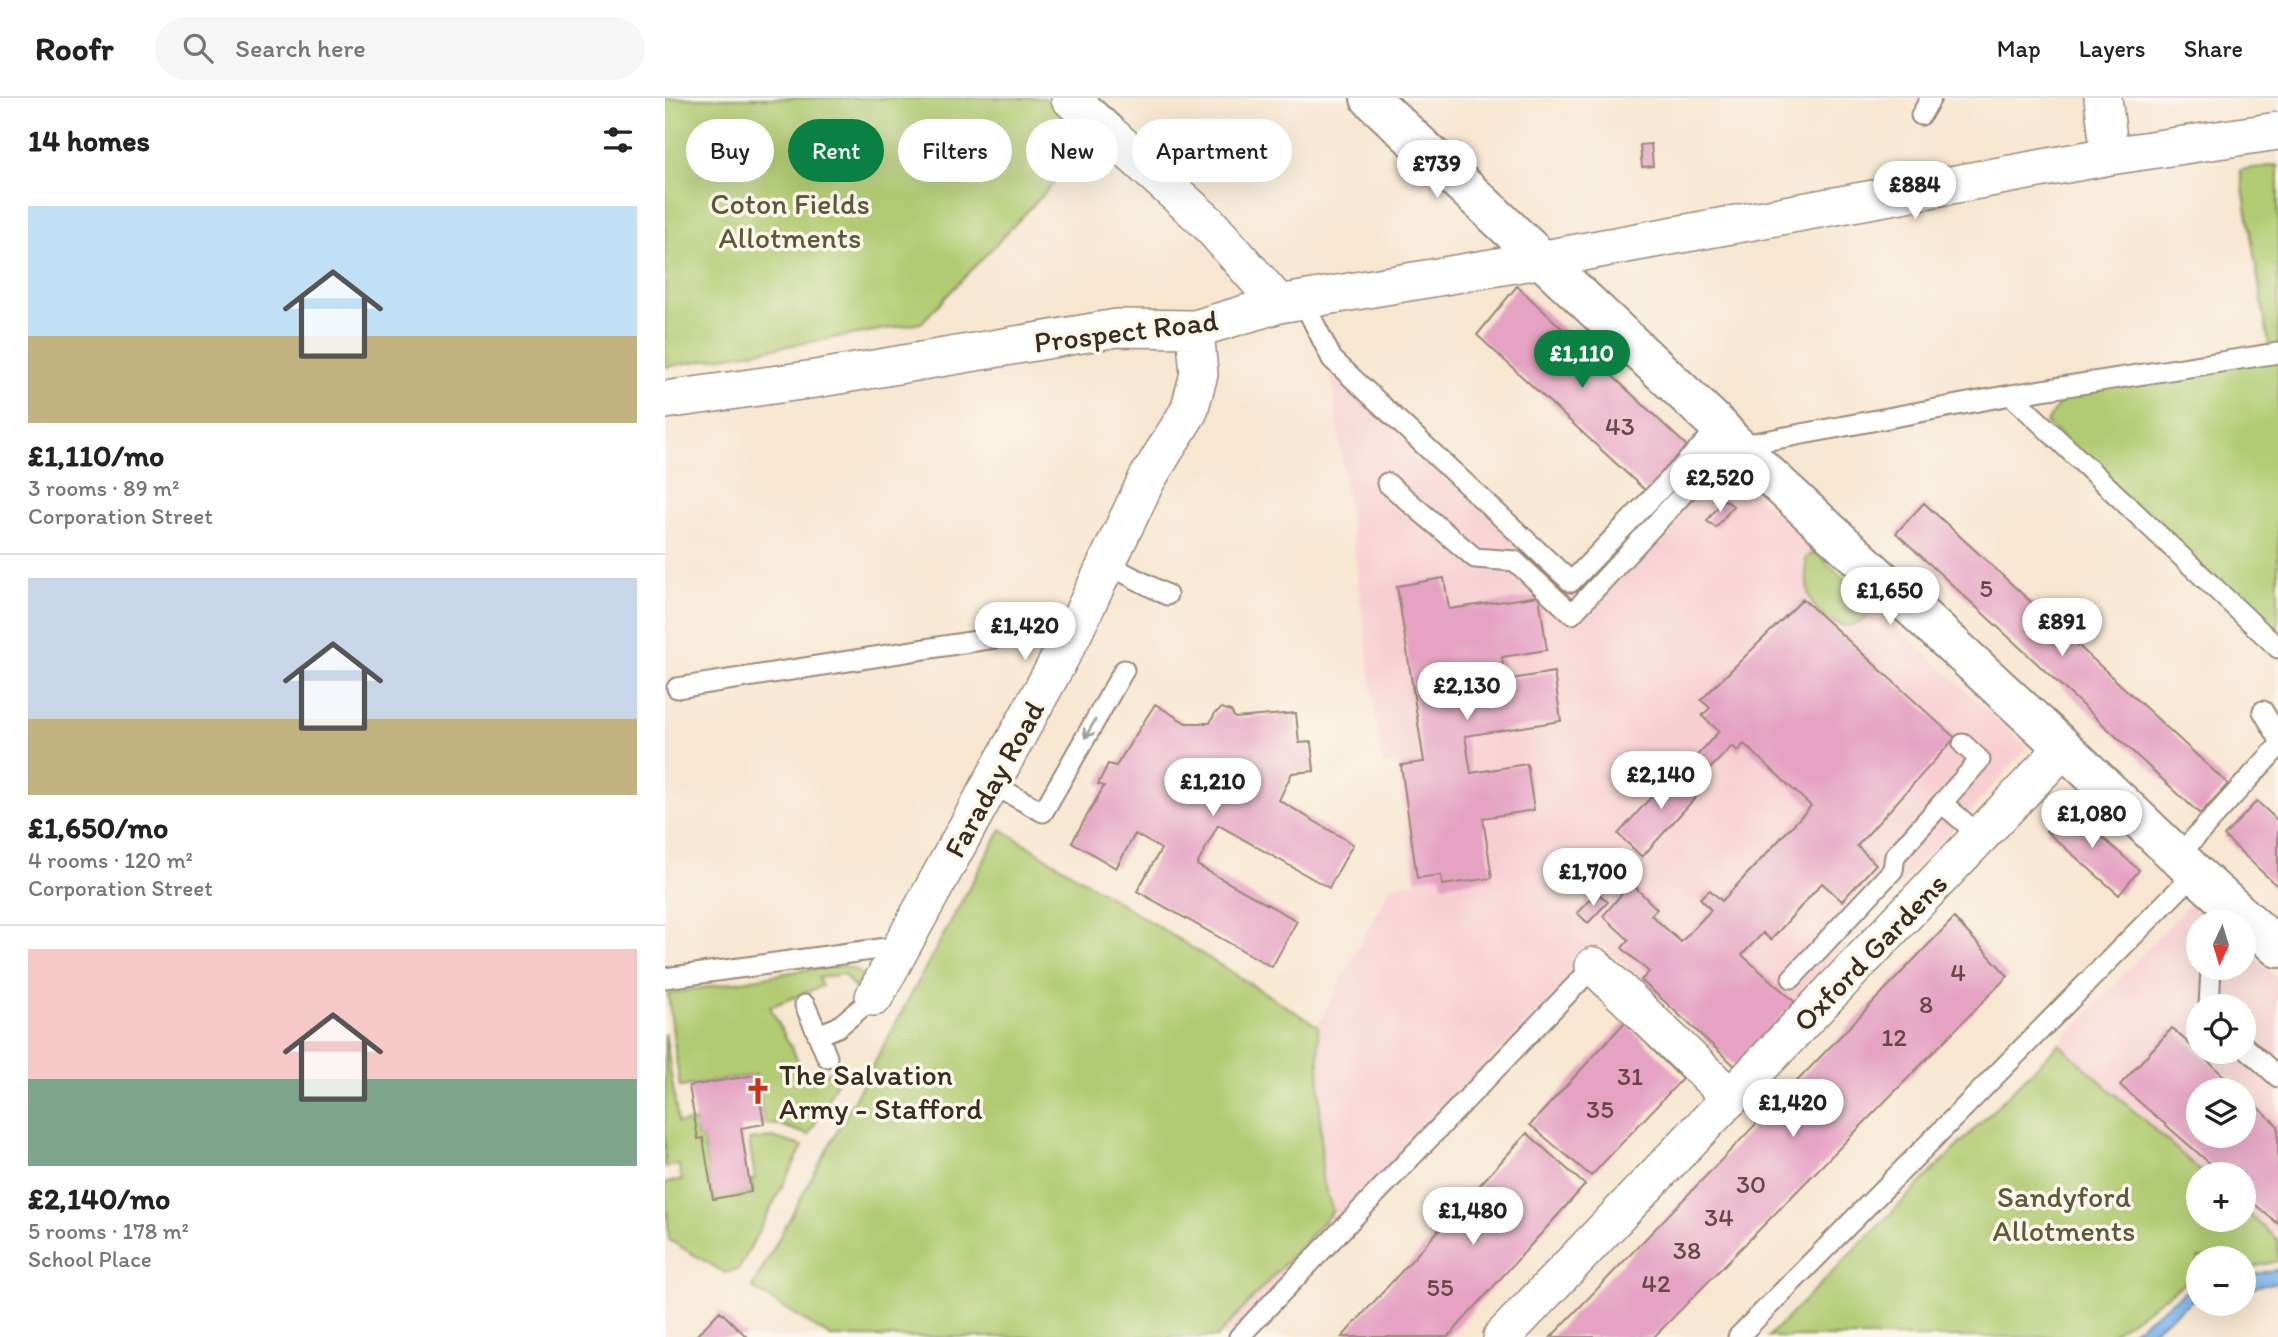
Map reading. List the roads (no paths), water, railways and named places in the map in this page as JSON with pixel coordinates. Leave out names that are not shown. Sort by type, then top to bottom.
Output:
[{"type":"street","points":[[1070,98],[1208,223],[1291,303]]},
{"type":"street","points":[[1370,98],[2064,748],[2233,910]]},
{"type":"street","points":[[2103,98],[2110,156]]},
{"type":"street","name":"Prospect Road","points":[[665,400],[815,379],[1117,328],[1195,329],[1291,303],[1544,260],[2110,156],[2278,131]]},
{"type":"street","name":"Faraday Road","points":[[874,997],[1077,625],[1147,479],[1189,411],[1199,374],[1195,329]]},
{"type":"street","name":"Oxford Gardens","points":[[1503,1337],[2064,748]]},
{"type":"street","points":[[2256,931],[2278,948]]},
{"type":"street","points":[[1594,966],[1731,1098]]},
{"type":"lane","points":[[1291,303],[1332,359],[1571,582],[1730,438],[2278,353]]},
{"type":"lane","points":[[2011,395],[2278,648]]},
{"type":"lane","points":[[1387,483],[1475,558],[1515,561],[1572,614],[1730,438]]},
{"type":"lane","points":[[1107,564],[1167,595]]},
{"type":"lane","points":[[677,688],[1077,625]]},
{"type":"lane","points":[[992,784],[1043,812],[1124,670]]},
{"type":"lane","points":[[2263,711],[2278,737]]},
{"type":"lane","points":[[1792,978],[1893,870],[1895,856],[1980,760],[1963,744]]},
{"type":"lane","points":[[1738,1337],[2186,865],[2278,747]]},
{"type":"lane","points":[[1942,803],[1980,836]]},
{"type":"lane","points":[[665,978],[901,946]]},
{"type":"lane","points":[[1239,1337],[1594,966]]},
{"type":"lane","points":[[818,1035],[838,1027],[874,997]]},
{"type":"lane","points":[[805,1005],[827,1057]]},
{"type":"lane","points":[[2256,1057],[2278,1077]]},
{"type":"water","points":[[2278,1269],[2278,1282],[2256,1287],[2256,1274]]},
{"type":"water","points":[[2186,1291],[2186,1305],[2143,1337],[2124,1337]]},
{"type":"place","name":"The Salvation Army - Stafford","points":[[758,1091]]},
{"type":"park label","name":"Coton Fields Allotments","points":[[790,220]]},
{"type":"park label","name":"Sandyford Allotments","points":[[2064,1213]]}]
